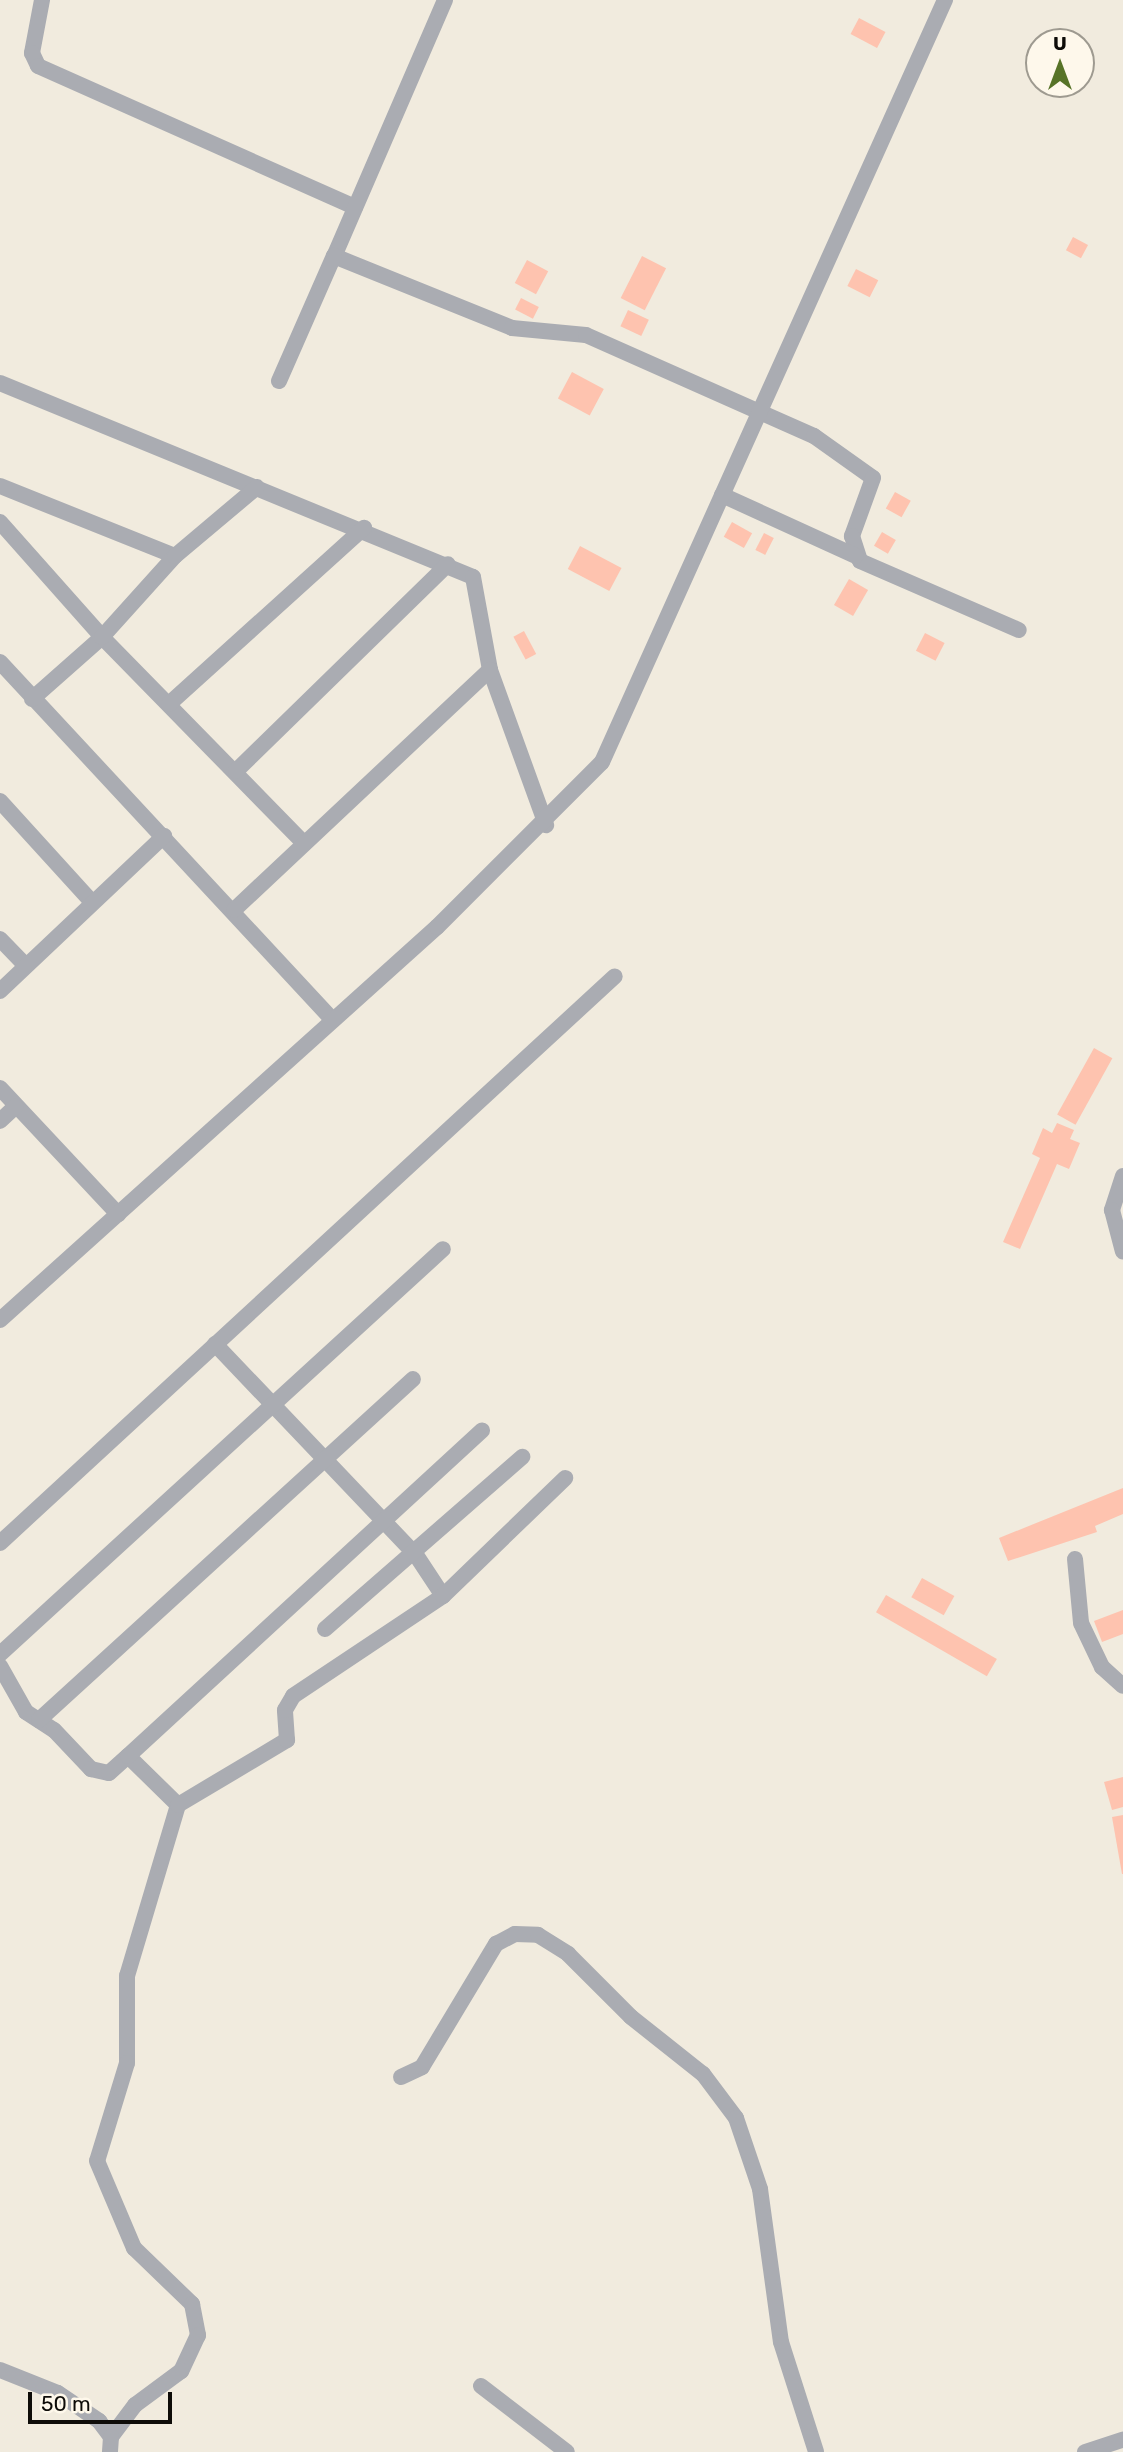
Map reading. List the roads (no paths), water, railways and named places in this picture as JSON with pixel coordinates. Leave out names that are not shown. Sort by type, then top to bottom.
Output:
[{"type":"street","points":[[42,0],[32,53],[38,66],[355,207]]},
{"type":"street","points":[[279,381],[445,0]]},
{"type":"street","points":[[0,1320],[546,825],[602,762],[617,736],[759,411],[945,0]]},
{"type":"street","points":[[334,256],[512,328],[586,335],[814,436],[872,475],[852,536],[856,556]]},
{"type":"street","points":[[0,383],[363,528],[448,564],[477,582],[490,670],[546,825]]},
{"type":"street","points":[[0,486],[175,556]]},
{"type":"street","points":[[32,699],[102,637],[175,556],[257,487]]},
{"type":"street","points":[[722,495],[1019,630]]},
{"type":"street","points":[[0,522],[102,637],[236,771],[304,844]]},
{"type":"street","points":[[169,704],[363,528]]},
{"type":"street","points":[[236,771],[448,564]]},
{"type":"street","points":[[0,662],[332,1019]]},
{"type":"street","points":[[233,910],[490,670]]},
{"type":"street","points":[[0,801],[92,902]]},
{"type":"street","points":[[0,991],[164,836]]},
{"type":"street","points":[[0,939],[25,965]]},
{"type":"street","points":[[0,1543],[615,976]]},
{"type":"street","points":[[0,1088],[118,1214]]},
{"type":"street","points":[[0,1121],[15,1107]]},
{"type":"street","points":[[1123,1176],[1112,1210],[1123,1252]]},
{"type":"street","points":[[0,1654],[443,1249]]},
{"type":"street","points":[[215,1345],[270,1406],[416,1555],[443,1596]]},
{"type":"street","points":[[38,1720],[413,1380]]},
{"type":"street","points":[[0,1666],[26,1712],[97,1773],[109,1773],[482,1430]]},
{"type":"street","points":[[325,1629],[416,1555],[522,1457]]},
{"type":"street","points":[[0,2370],[58,2393],[110,2445],[135,2405],[181,2371],[198,2335],[192,2304],[134,2248],[97,2161],[128,2055],[127,1976],[178,1805],[282,1743],[290,1733],[285,1710],[293,1696],[443,1596],[565,1478]]},
{"type":"street","points":[[1075,1559],[1081,1623],[1102,1667],[1123,1686]]},
{"type":"street","points":[[128,1756],[178,1805]]},
{"type":"street","points":[[401,2077],[422,2067],[496,1944],[515,1934],[538,1935],[568,1954],[631,2017],[703,2074],[736,2118],[760,2189],[781,2342],[816,2452]]},
{"type":"street","points":[[481,2386],[566,2452]]},
{"type":"street","points":[[1085,2452],[1123,2440]]}]
